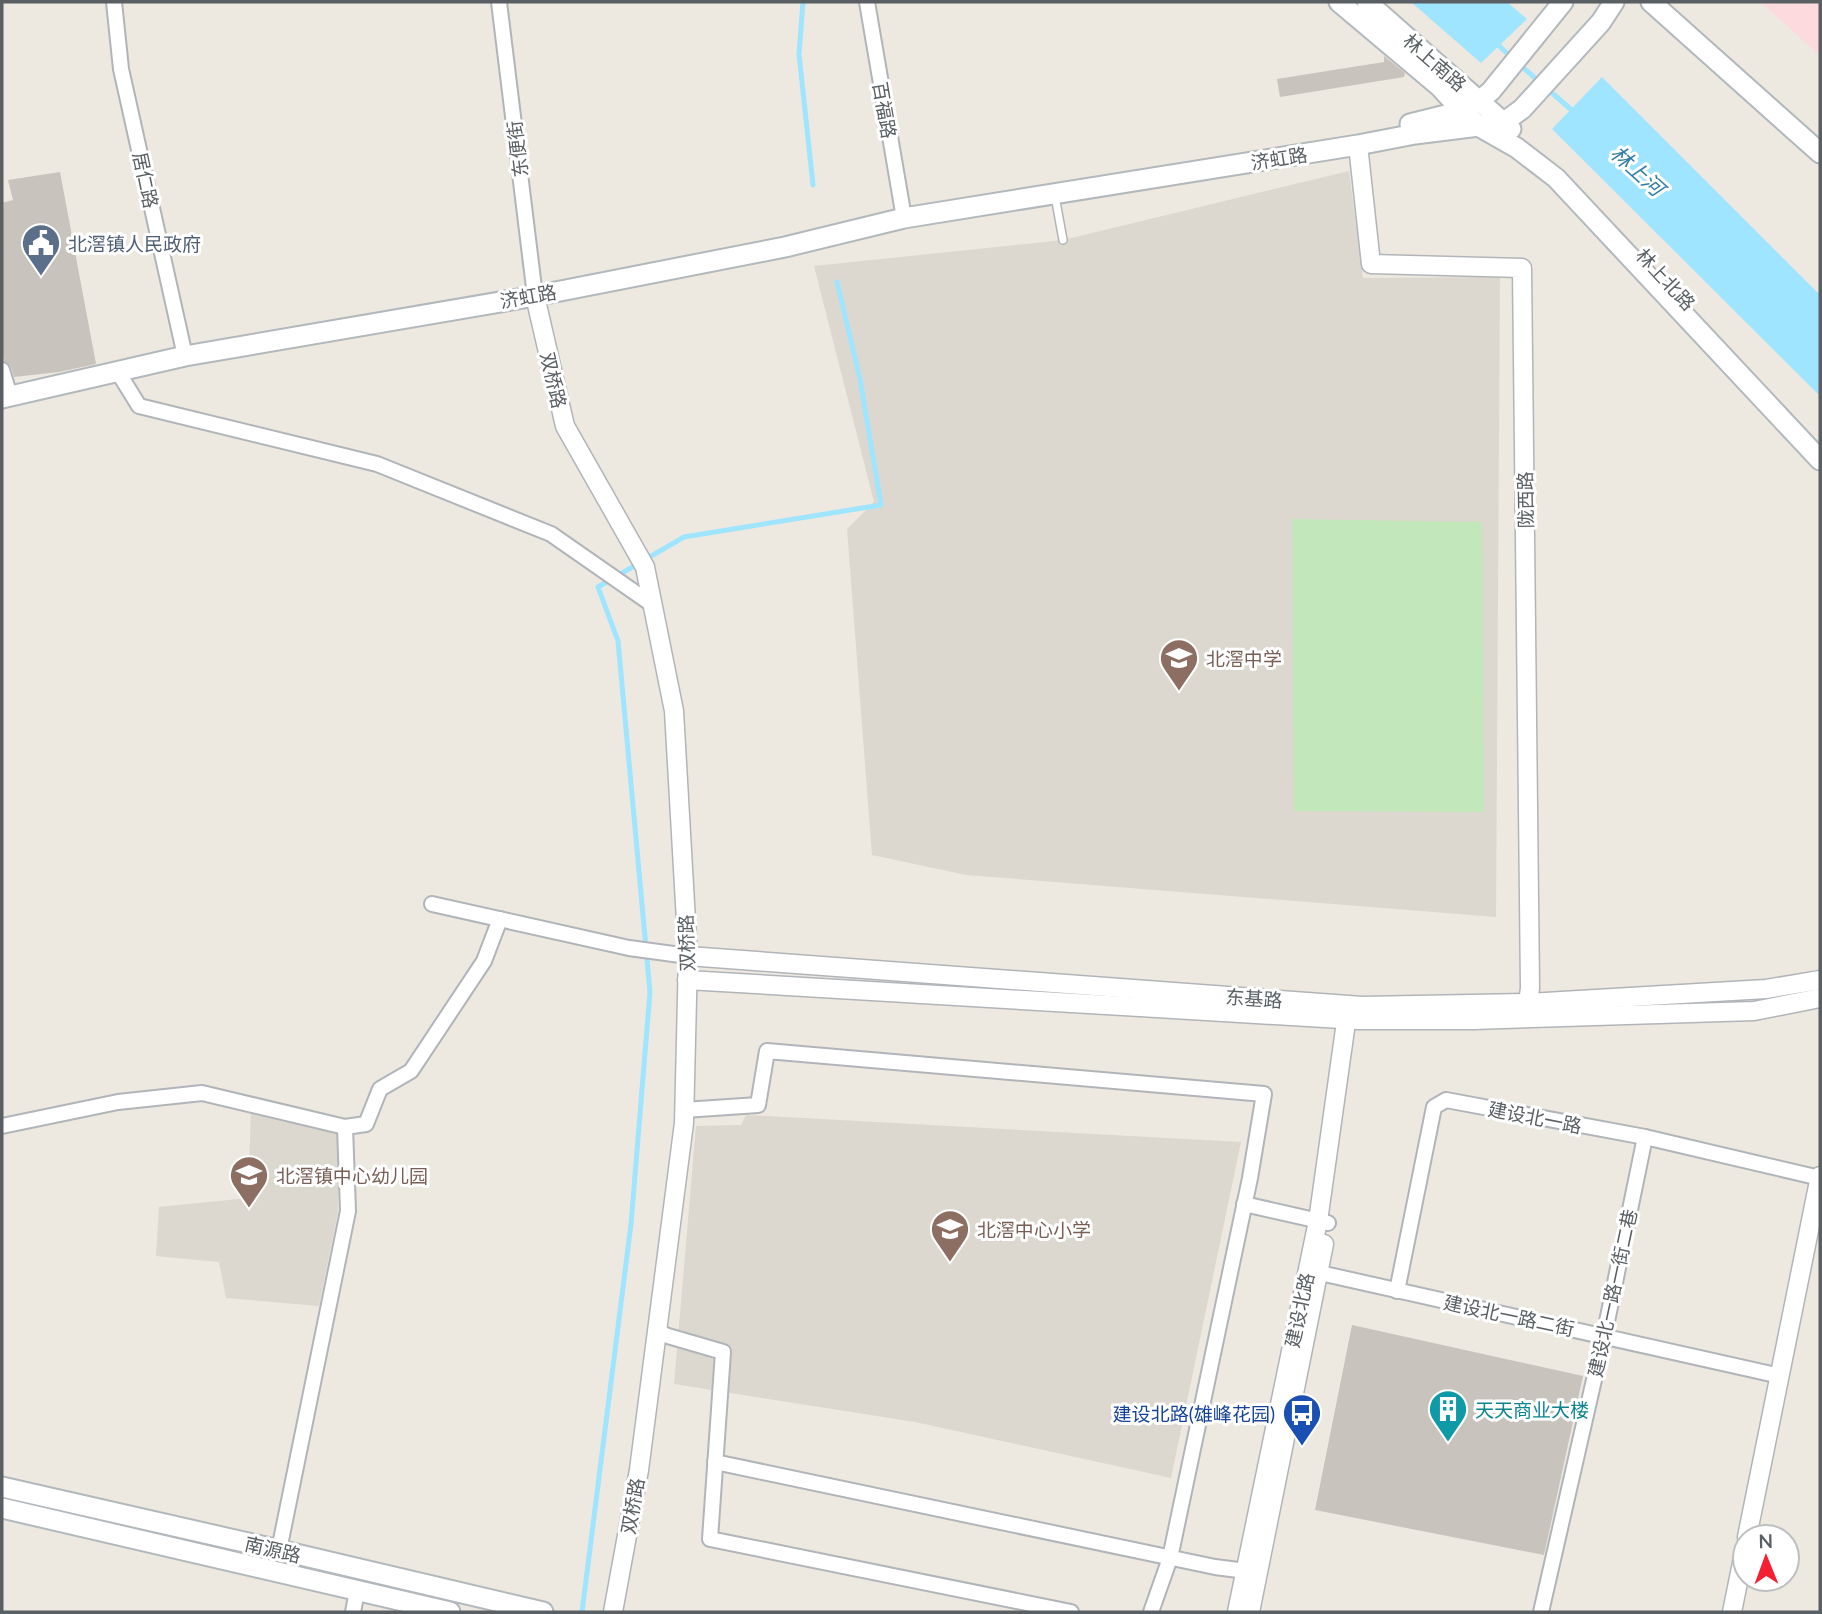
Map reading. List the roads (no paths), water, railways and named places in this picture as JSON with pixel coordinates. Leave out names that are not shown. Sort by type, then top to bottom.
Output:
[{"type":"main road","points":[[1339,2],[1440,87],[1470,106],[1480,127],[1517,148],[1556,178],[1820,460]]},
{"type":"main road","name":"林上南路","points":[[1367,2],[1470,106],[1503,123]]},
{"type":"main road","points":[[1470,106],[1499,82],[1563,2]]},
{"type":"main road","points":[[1503,123],[1522,108],[1601,22],[1614,2]]},
{"type":"main road","points":[[1651,2],[1820,153]]},
{"type":"main road","name":"济虹路","points":[[1055,194],[1064,184],[1413,123],[1470,106]]},
{"type":"main road","name":"济虹路","points":[[6,397],[185,356],[535,296],[785,247],[904,218],[1415,134],[1503,123]]},
{"type":"main road","name":"林上北路","points":[[1503,123],[1558,164],[1820,443]]},
{"type":"main road","name":"南源路","points":[[2,1487],[544,1612]]},
{"type":"main road","name":"南源路","points":[[2,1508],[450,1612]]},
{"type":"street","name":"居仁路","points":[[114,2],[121,69],[185,356]]},
{"type":"street","name":"东便街","points":[[499,2],[535,296]]},
{"type":"street","name":"百福路","points":[[867,2],[904,218]]},
{"type":"street","name":"陇西路","points":[[1358,145],[1371,264],[1522,268],[1530,988],[1528,1003]]},
{"type":"street","name":"双桥路","points":[[535,296],[565,426],[645,567],[674,711],[688,956],[684,1110],[639,1470],[613,1612]]},
{"type":"street","points":[[2,370],[6,397]]},
{"type":"street","points":[[118,372],[139,406],[377,464],[551,534],[653,605]]},
{"type":"street","points":[[432,904],[629,948],[688,956]]},
{"type":"street","points":[[2,1126],[118,1102],[202,1093],[345,1127],[366,1124],[380,1089],[411,1070],[484,961],[500,919]]},
{"type":"street","name":"东基路","points":[[688,956],[1354,1013],[1766,989],[1820,980]]},
{"type":"street","name":"东基路","points":[[687,980],[1473,1020],[1754,1011],[1820,998]]},
{"type":"street","name":"建设北路","points":[[1250,1612],[1252,1571],[1356,1047],[1354,1013]]},
{"type":"street","points":[[684,1110],[758,1104],[767,1051],[1264,1094],[1244,1204],[1170,1558],[1151,1612]]},
{"type":"street","name":"建设北一路","points":[[1397,1291],[1434,1107],[1446,1100],[1645,1137],[1820,1177]]},
{"type":"street","points":[[279,1550],[348,1211],[345,1127]]},
{"type":"street","name":"建设北一路一街二巷","points":[[1541,1612],[1604,1336],[1645,1137]]},
{"type":"street","points":[[1750,1523],[1820,1177]]},
{"type":"street","points":[[1244,1204],[1323,1222]]},
{"type":"street","name":"建设北路","points":[[1237,1612],[1252,1571],[1320,1273],[1323,1222]]},
{"type":"street","name":"建设北一路二街","points":[[1320,1273],[1780,1376]]},
{"type":"street","points":[[657,1331],[723,1352],[710,1539],[1071,1612]]},
{"type":"street","points":[[715,1462],[1170,1558],[1252,1571]]},
{"type":"street","points":[[353,1612],[357,1591]]},
{"type":"street","points":[[1732,1612],[1736,1593]]},
{"type":"lane","points":[[1055,194],[1063,240]]},
{"type":"water","points":[[1411,2],[1507,2],[1527,19],[1481,63]]},
{"type":"water","points":[[1602,77],[1820,295],[1820,396],[1552,129]]},
{"type":"waterway","points":[[803,2],[799,54],[813,185]]},
{"type":"waterway","name":"林上河","points":[[1496,43],[1512,58]]},
{"type":"waterway","name":"林上河","points":[[1519,64],[1575,113]]},
{"type":"waterway","points":[[582,1612],[631,1224],[650,992],[618,641],[598,587],[684,537],[881,505],[860,379],[837,282]]},
{"type":"place","name":"北滘镇人民政府","points":[[41,277]]},
{"type":"place","name":"北滘中学","points":[[1179,692]]},
{"type":"place","name":"北滘镇中心幼儿园","points":[[249,1209]]},
{"type":"place","name":"北滘中心小学","points":[[950,1263]]},
{"type":"place","name":"天天商业大楼","points":[[1448,1443]]},
{"type":"place","name":"建设北路(雄峰花园)","points":[[1302,1447]]}]
